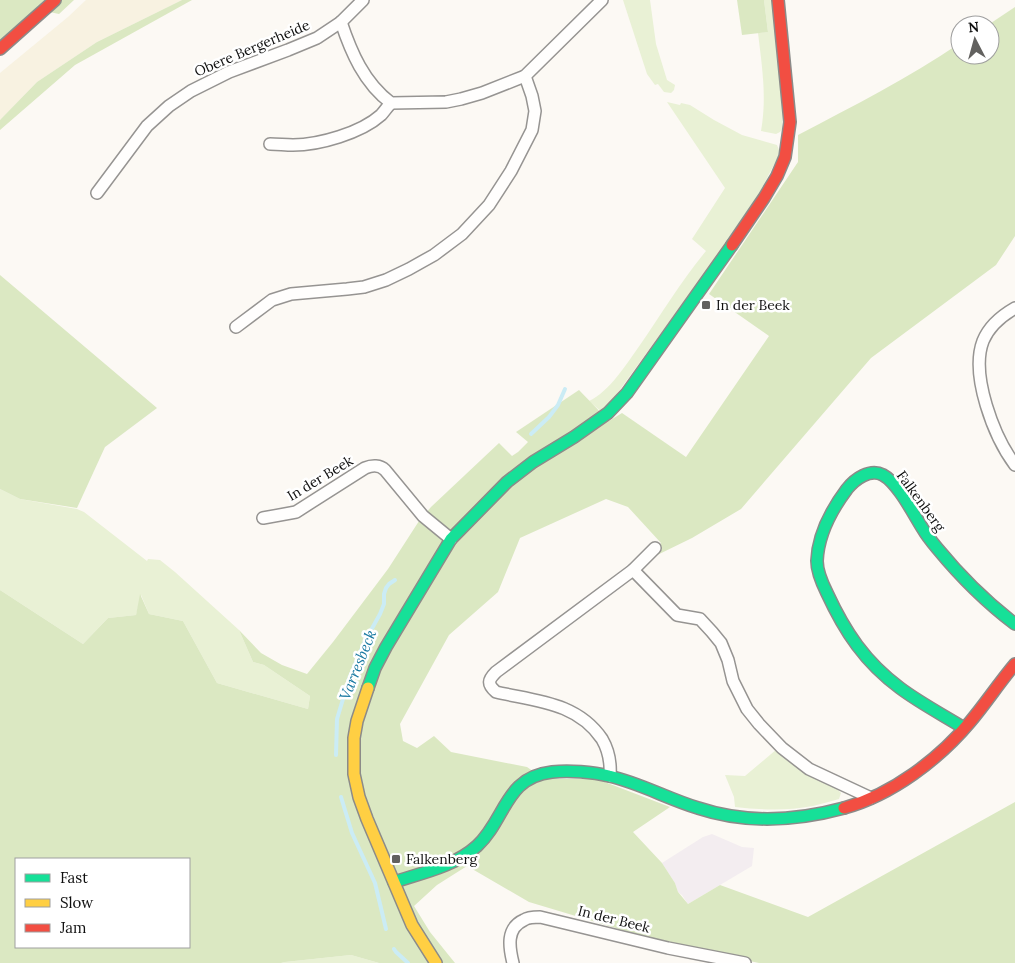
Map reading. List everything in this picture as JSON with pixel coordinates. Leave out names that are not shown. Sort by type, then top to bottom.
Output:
[{"type":"street","points":[[0,49],[55,0]]},
{"type":"street","name":"Obere Bergerheide","points":[[97,193],[147,126],[170,106],[191,91],[229,72],[317,38],[341,22],[362,0]]},
{"type":"street","points":[[341,22],[348,44],[361,70],[383,98],[391,103],[446,102],[482,93],[525,76],[602,0]]},
{"type":"street","points":[[436,963],[412,925],[358,797],[353,756],[355,729],[359,712],[369,684],[386,647],[451,539],[508,482],[534,462],[608,413],[627,393],[703,287],[777,176],[785,157],[790,122],[778,0]]},
{"type":"street","points":[[236,327],[272,300],[290,294],[347,290],[386,280],[434,255],[462,234],[489,205],[511,171],[532,130],[535,111],[525,76]]},
{"type":"street","points":[[270,144],[295,145],[322,141],[349,133],[381,115],[391,103]]},
{"type":"street","points":[[1015,308],[996,321],[987,332],[981,349],[980,368],[990,419],[1015,465]]},
{"type":"street","name":"In der Beek","points":[[263,518],[296,512],[365,468],[375,466],[385,470],[423,516],[451,539]]},
{"type":"street","name":"Falkenberg","points":[[964,728],[892,682],[870,662],[849,638],[835,612],[819,574],[817,563],[818,550],[830,516],[848,487],[859,477],[868,473],[876,472],[885,476],[894,484],[926,534],[950,563],[1003,615],[1015,624]]},
{"type":"street","points":[[610,776],[609,753],[599,736],[586,721],[561,707],[496,692],[489,683],[496,672],[633,570],[655,548]]},
{"type":"street","points":[[633,570],[676,615],[700,619],[721,643],[728,660],[733,681],[747,709],[782,748],[809,769],[871,798]]},
{"type":"street","points":[[394,882],[447,865],[477,846],[497,820],[516,787],[526,780],[547,773],[560,771],[610,776],[702,809],[752,819],[794,818],[818,815],[843,808],[871,798],[897,784],[927,763],[964,728],[1015,664]]},
{"type":"street","name":"In der Beek","points":[[513,963],[510,943],[512,932],[516,925],[525,919],[540,917],[668,948],[744,963]]},
{"type":"shaded area","points":[[86,0],[182,0],[97,42],[37,82],[0,120],[0,73]]},
{"type":"shaded area","points":[[712,834],[742,847],[754,848],[752,866],[688,904],[678,892],[675,883],[662,863],[703,837]]},
{"type":"green space","points":[[0,0],[74,0],[59,14],[35,9],[0,43]]},
{"type":"green space","points":[[182,0],[192,0],[75,65],[0,130],[0,120],[37,82],[97,42]]},
{"type":"green space","points":[[623,0],[650,0],[656,44],[667,80],[675,85],[671,93],[664,92],[658,84],[655,85],[647,74]]},
{"type":"green space","points":[[737,0],[764,0],[768,32],[742,35]]},
{"type":"green space","points":[[764,0],[772,0],[783,114],[782,129],[776,134],[761,131],[764,94],[758,33],[768,32]]},
{"type":"green space","points":[[1015,7],[1015,236],[996,265],[871,358],[741,509],[692,538],[647,560],[661,543],[628,507],[606,499],[520,538],[498,592],[449,635],[400,724],[403,741],[417,748],[434,736],[451,752],[527,767],[544,779],[597,779],[670,807],[633,832],[662,863],[675,883],[678,892],[688,904],[720,885],[808,917],[1015,802],[1015,963],[759,963],[669,944],[529,902],[467,866],[437,885],[414,906],[430,932],[455,963],[379,963],[351,955],[281,963],[0,963],[0,590],[83,644],[108,618],[136,615],[140,594],[149,614],[183,621],[217,683],[308,709],[310,696],[264,665],[253,662],[239,630],[261,653],[282,665],[307,674],[388,569],[419,521],[431,507],[499,443],[512,456],[518,452],[528,442],[516,432],[579,390],[609,421],[622,413],[686,457],[769,336],[709,294],[798,162],[798,135],[901,80],[950,50],[950,65],[1000,65],[1000,17]]},
{"type":"green space","points":[[667,102],[690,105],[742,135],[777,145],[779,150],[778,157],[751,209],[603,413],[589,401],[604,391],[618,376],[680,285],[706,251],[692,239],[725,188]]},
{"type":"green space","points":[[0,275],[157,408],[105,447],[77,508],[20,499],[0,489]]},
{"type":"green space","points":[[0,489],[20,499],[77,509],[84,512],[147,561],[148,559],[160,560],[239,630],[253,662],[264,665],[310,696],[308,709],[217,683],[183,621],[149,614],[141,595],[136,615],[108,618],[83,644],[0,590]]},
{"type":"green space","points":[[777,749],[812,776],[837,789],[841,793],[839,799],[794,809],[735,807],[734,797],[725,775],[745,776]]},
{"type":"green space","points":[[351,955],[379,963],[281,963],[285,962]]},
{"type":"waterway","name":"Varresbeck","points":[[531,434],[549,417],[558,405],[565,389]]},
{"type":"waterway","name":"Varresbeck","points":[[336,755],[337,719],[349,679],[365,641],[380,614],[384,604],[386,588],[395,580]]},
{"type":"waterway","name":"Varresbeck","points":[[341,797],[352,833],[375,883],[386,929]]},
{"type":"waterway","name":"Varresbeck","points":[[394,949],[408,963]]},
{"type":"traffic: fast","points":[[368,688],[375,668],[386,647],[451,539],[507,482],[533,462],[608,413],[627,393],[732,245]]},
{"type":"traffic: fast","points":[[964,728],[924,704],[876,668],[857,645],[841,621],[823,585],[817,565],[820,542],[836,505],[847,489],[858,478],[868,474],[878,473],[889,479],[905,500],[928,537],[964,579],[1015,624]]},
{"type":"traffic: fast","points":[[394,882],[438,868],[468,853],[487,835],[515,790],[536,776],[552,772],[596,773],[609,776],[698,808],[734,817],[789,818],[844,808]]},
{"type":"traffic: slow","points":[[368,688],[357,721],[354,738],[354,774],[359,797],[412,925],[436,963]]},
{"type":"traffic: jam","points":[[0,49],[55,0]]},
{"type":"traffic: jam","points":[[732,245],[764,198],[777,176],[785,157],[790,122],[778,0]]},
{"type":"traffic: jam","points":[[844,808],[862,802],[897,785],[929,762],[958,736],[1015,664]]},
{"type":"place","name":"In der Beek","points":[[706,305]]},
{"type":"place","name":"Falkenberg","points":[[396,859]]}]
